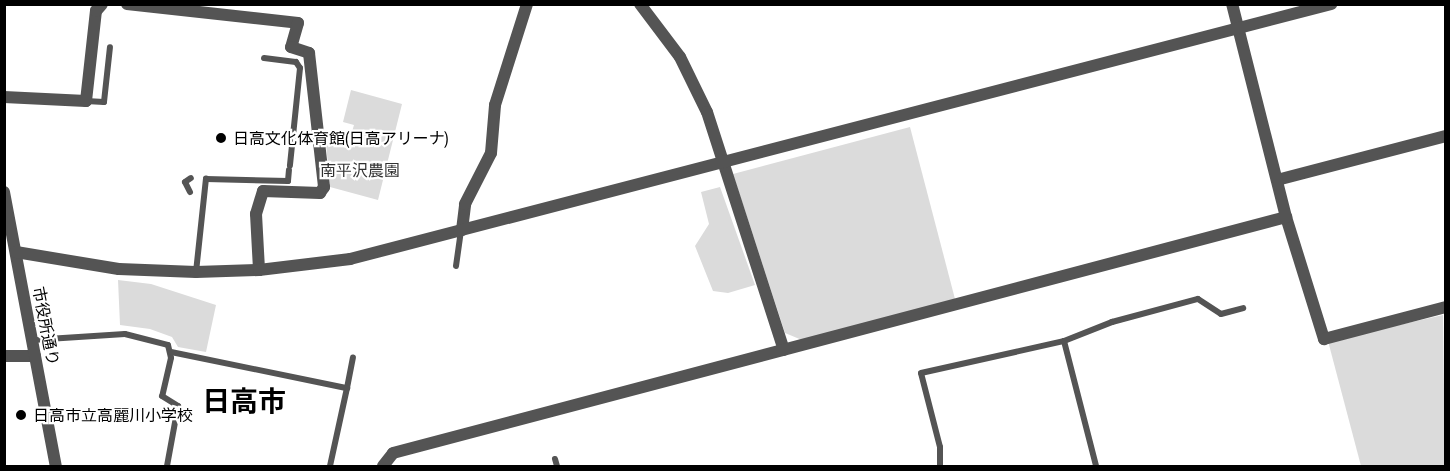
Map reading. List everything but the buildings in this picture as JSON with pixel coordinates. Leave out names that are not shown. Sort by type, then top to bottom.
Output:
[{"type":"street","points":[[4,96],[86,101],[96,11],[102,4]]},
{"type":"street","points":[[127,4],[298,23],[291,47],[309,53],[324,187],[320,193],[263,192],[256,214],[259,270]]},
{"type":"street","points":[[462,230],[465,204],[491,153],[495,105],[527,4]]},
{"type":"street","points":[[640,4],[680,57],[707,112],[784,350]]},
{"type":"street","points":[[1232,4],[1286,217],[1324,339],[1446,307]]},
{"type":"street","points":[[16,252],[119,269],[196,272],[259,270],[350,259],[1331,4]]},
{"type":"street","points":[[1277,180],[1446,136]]},
{"type":"street","name":"市役所通り","points":[[4,192],[6,213],[16,252],[56,466]]},
{"type":"street","points":[[383,466],[393,453],[1286,217]]},
{"type":"street","points":[[4,357],[35,356]]},
{"type":"lane","points":[[86,101],[104,102],[110,47]]},
{"type":"lane","points":[[196,272],[202,179],[288,181],[300,68],[296,62],[264,58]]},
{"type":"lane","points":[[189,192],[185,182],[191,178]]},
{"type":"lane","points":[[456,266],[462,230]]},
{"type":"lane","points":[[940,466],[940,447],[921,373],[1064,341],[1112,322],[1198,299],[1221,314],[1243,308]]},
{"type":"lane","points":[[32,340],[125,334],[160,341],[171,352],[346,388]]},
{"type":"lane","points":[[1064,341],[1096,466]]},
{"type":"lane","points":[[167,466],[178,406],[162,396],[171,352]]},
{"type":"lane","points":[[330,466],[353,358]]},
{"type":"lane","points":[[555,459],[557,466]]},
{"type":"green space","name":"南平沢農園","points":[[351,90],[402,104],[378,200],[330,187],[326,143],[347,148],[354,125],[343,122]]},
{"type":"green space","points":[[910,127],[955,299],[802,340],[785,333],[733,174]]},
{"type":"green space","points":[[720,187],[755,285],[728,293],[713,291],[695,246],[709,224],[701,192]]},
{"type":"green space","points":[[118,280],[151,284],[216,305],[206,352],[178,347],[172,337],[150,329],[120,325]]},
{"type":"green space","points":[[1443,315],[1445,466],[1361,466],[1328,341]]},
{"type":"place","name":"日高文化体育館(日高アリーナ)","points":[[221,138]]},
{"type":"place","name":"日高市立高麗川小学校","points":[[21,415]]},
{"type":"district","name":"日高市","points":[[244,401]]}]
